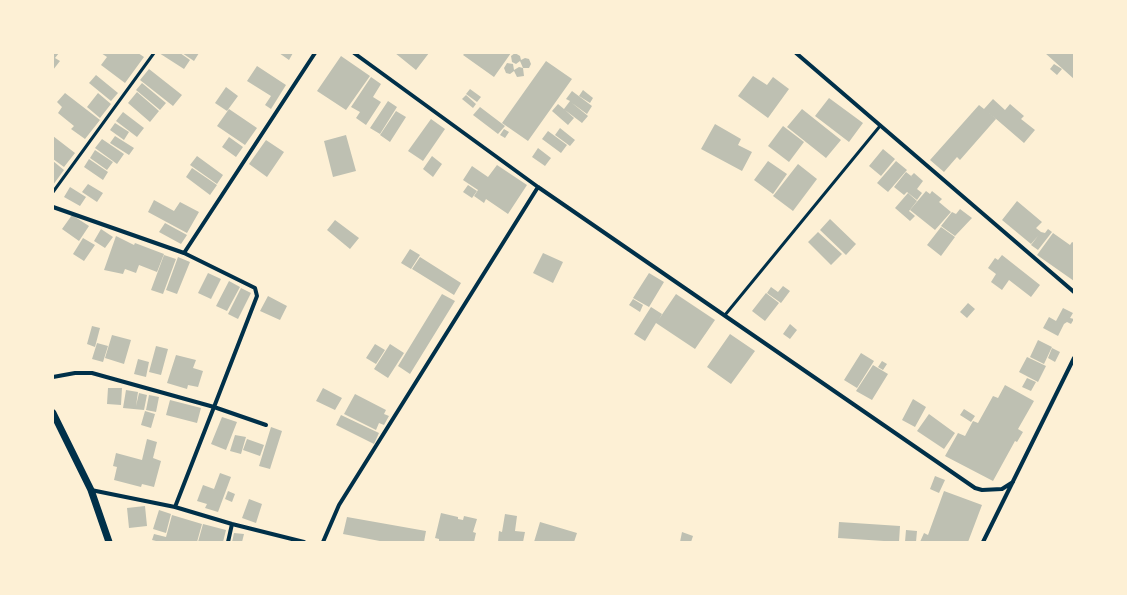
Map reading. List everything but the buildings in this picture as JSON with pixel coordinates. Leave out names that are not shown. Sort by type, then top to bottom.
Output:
[{"type":"street","points":[[184,253],[315,53]]},
{"type":"street","points":[[354,53],[538,186],[975,488],[982,490],[1002,489],[1013,482]]},
{"type":"street","points":[[796,53],[1074,292]]},
{"type":"street","points":[[323,542],[339,504],[538,186]]},
{"type":"street","points":[[53,208],[184,253],[255,288],[257,292],[257,296],[175,507]]},
{"type":"street","points":[[983,542],[1074,358]]},
{"type":"street","points":[[53,377],[75,372],[92,373],[214,407],[266,425]]},
{"type":"street","points":[[53,413],[91,490],[109,542]]},
{"type":"street","points":[[91,490],[175,507],[232,524],[304,542]]},
{"type":"street","points":[[228,542],[232,524]]},
{"type":"lane","points":[[53,192],[154,53]]},
{"type":"lane","points":[[725,315],[880,126]]}]
